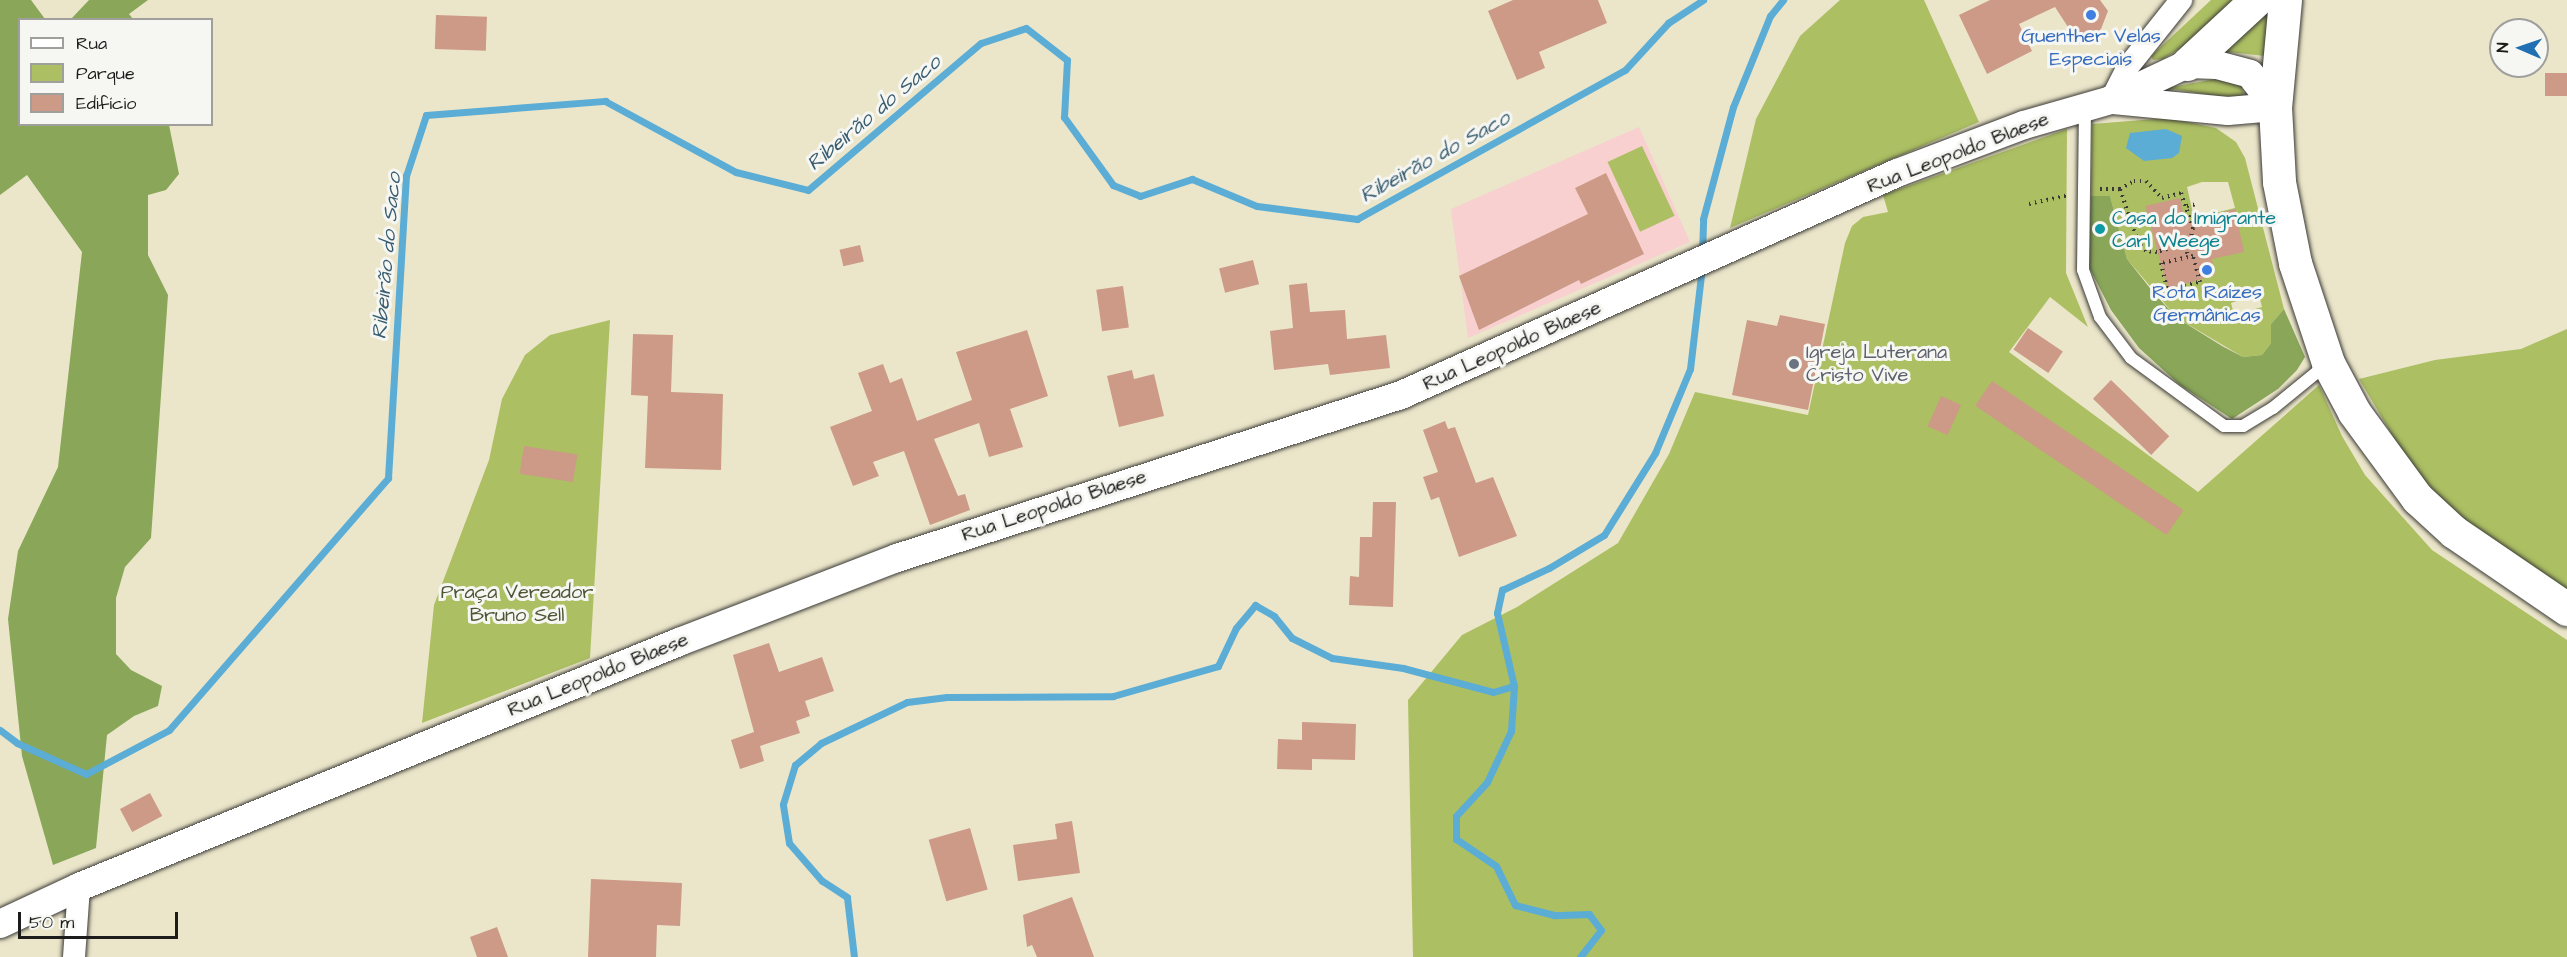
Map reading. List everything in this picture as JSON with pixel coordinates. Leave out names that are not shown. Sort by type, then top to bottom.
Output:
[{"type":"main road","points":[[2187,64],[2256,0]]},
{"type":"main road","points":[[2285,0],[2275,107],[2286,223],[2307,303],[2328,363],[2354,412],[2417,498],[2454,532],[2567,609]]},
{"type":"street","points":[[2098,104],[2181,0]]},
{"type":"street","name":"Rua Leopoldo Blaese","points":[[0,924],[79,887],[679,642],[908,554],[1401,395],[1958,149],[2098,104],[2187,64],[2217,65],[2250,74],[2275,107]]},
{"type":"street","name":"Rua Leopoldo Blaese","points":[[2098,104],[2228,111],[2275,107]]},
{"type":"street","points":[[74,957],[79,887]]},
{"type":"lane","points":[[2098,104],[2083,270],[2100,317],[2131,358],[2224,426],[2243,426],[2263,414],[2328,363]]},
{"type":"path","points":[[2092,190],[2120,189],[2134,181],[2146,181],[2163,200],[2181,193],[2187,206],[2193,236],[2186,246],[2157,252],[2146,250],[2138,242],[2120,189]]},
{"type":"path","points":[[2029,204],[2066,196]]},
{"type":"path","points":[[2187,206],[2197,204]]},
{"type":"path","points":[[2186,246],[2188,257]]},
{"type":"path","points":[[2193,256],[2200,282],[2185,288],[2167,290],[2161,263],[2188,257],[2193,256]]},
{"type":"shaded area","points":[[1639,127],[1690,242],[1468,338],[1451,209]]},
{"type":"green space","points":[[0,0],[31,0],[44,18],[18,18],[18,126],[169,126],[179,174],[166,190],[148,195],[148,255],[168,295],[151,538],[125,567],[116,598],[116,654],[131,670],[162,686],[158,706],[134,716],[107,735],[96,848],[53,865],[22,756],[8,619],[18,551],[58,467],[82,252],[27,175],[0,195]]},
{"type":"green space","points":[[89,0],[148,0],[129,14],[132,18],[72,18]]},
{"type":"green space","points":[[1840,0],[1924,0],[1979,122],[1730,228],[1756,119],[1800,36]]},
{"type":"green space","points":[[2211,0],[2239,0],[2201,36],[2163,59],[2153,60],[2151,56]]},
{"type":"green space","points":[[2271,0],[2265,56],[2219,51]]},
{"type":"green space","points":[[2216,79],[2241,85],[2244,96],[2228,98],[2166,88]]},
{"type":"green space","points":[[2168,118],[2216,128],[2236,142],[2245,158],[2284,309],[2271,324],[2271,343],[2262,355],[2243,357],[2177,318],[2127,259],[2110,196],[2091,196],[2092,124]],"holes":[[[2202,182],[2228,182],[2235,208],[2194,218],[2187,187]],[[2247,289],[2249,296],[2254,292],[2252,297],[2259,295],[2262,307],[2255,309],[2259,311],[2254,312],[2256,319],[2246,322],[2243,315],[2241,318],[2240,313],[2234,314],[2231,303],[2237,301],[2235,296],[2239,299],[2237,292]]]},
{"type":"green space","points":[[2067,129],[2066,273],[2088,327],[2050,297],[2009,352],[2198,492],[2319,385],[2342,436],[2365,475],[2432,550],[2567,640],[2567,957],[1413,957],[1408,700],[1462,635],[1517,607],[1618,543],[1669,454],[1695,392],[1808,415],[1845,243],[1852,226],[1863,217],[1888,212],[1883,195]]},
{"type":"green space","points":[[1642,146],[1675,216],[1640,232],[1608,162]]},
{"type":"green space","points":[[2091,196],[2110,196],[2127,259],[2153,292],[2177,318],[2222,346],[2243,357],[2262,355],[2271,343],[2271,324],[2284,309],[2305,357],[2297,370],[2278,389],[2232,419],[2180,385],[2139,348],[2111,310],[2089,267]]},
{"type":"green space","name":"Praça Vereador Bruno Sell","points":[[610,320],[590,658],[422,723],[434,605],[489,460],[502,399],[525,355],[550,335]]},
{"type":"green space","points":[[2567,329],[2567,597],[2460,522],[2413,470],[2359,379],[2435,360],[2521,349]]},
{"type":"water","points":[[2166,129],[2182,136],[2179,153],[2172,158],[2144,161],[2126,148],[2130,133]]},
{"type":"building","points":[[1513,0],[1598,0],[1607,23],[1539,52],[1545,68],[1517,80],[1488,11]]},
{"type":"building","points":[[1990,0],[2100,0],[2108,11],[2101,29],[2079,44],[2055,7],[2019,24],[2032,51],[1987,74],[1959,15]]},
{"type":"building","points":[[436,15],[487,17],[486,51],[435,49]]},
{"type":"building","points":[[2549,73],[2567,73],[2567,96],[2545,96],[2545,78],[2549,78]]},
{"type":"building","points":[[1606,173],[1644,254],[1581,284],[1579,280],[1479,330],[1459,276],[1588,214],[1575,188]]},
{"type":"building","points":[[2180,198],[2185,222],[2235,209],[2244,252],[2212,259],[2215,275],[2168,289],[2145,206]]},
{"type":"building","points":[[860,245],[864,262],[843,266],[840,250]]},
{"type":"building","points":[[1253,260],[1259,284],[1225,293],[1219,268]]},
{"type":"building","points":[[1307,283],[1310,312],[1345,310],[1347,339],[1386,335],[1390,368],[1330,375],[1328,364],[1274,370],[1270,331],[1293,328],[1289,285]]},
{"type":"building","points":[[1123,286],[1129,328],[1102,331],[1096,290]]},
{"type":"building","name":"Igreja Luterana Cristo Vive","points":[[1780,315],[1825,324],[1808,410],[1732,395],[1747,320],[1777,326]]},
{"type":"building","points":[[2028,328],[2063,351],[2048,373],[2013,350]]},
{"type":"building","points":[[1027,330],[1048,396],[1010,409],[1023,447],[989,457],[979,423],[934,439],[958,496],[965,494],[970,510],[930,525],[904,451],[873,462],[879,476],[853,486],[830,427],[872,411],[858,373],[883,364],[890,383],[902,378],[917,421],[972,400],[956,352]]},
{"type":"building","points":[[633,334],[673,335],[671,392],[723,394],[721,470],[645,468],[648,396],[631,395]]},
{"type":"building","points":[[1132,370],[1134,379],[1154,374],[1164,416],[1119,427],[1107,376]]},
{"type":"building","points":[[2111,380],[2169,436],[2151,455],[2093,399]]},
{"type":"building","points":[[1992,381],[2184,510],[2167,535],[1975,406]]},
{"type":"building","points":[[1941,396],[1961,405],[1948,435],[1928,426]]},
{"type":"building","points":[[1445,421],[1448,429],[1455,427],[1476,483],[1493,477],[1517,536],[1459,557],[1439,497],[1431,500],[1423,477],[1438,472],[1423,430]]},
{"type":"building","points":[[524,446],[577,454],[573,482],[520,474]]},
{"type":"building","points":[[1373,502],[1396,502],[1393,607],[1349,605],[1350,576],[1359,577],[1360,537],[1372,537]]},
{"type":"building","points":[[769,643],[779,672],[822,657],[834,691],[805,701],[810,716],[796,721],[800,733],[760,746],[764,761],[740,769],[731,740],[754,732],[733,655]]},
{"type":"building","points":[[1302,722],[1356,724],[1355,760],[1312,759],[1312,770],[1277,769],[1278,739],[1302,740]]},
{"type":"building","points":[[150,793],[162,816],[132,832],[120,809]]},
{"type":"building","points":[[1072,821],[1080,873],[1018,881],[1013,845],[1057,839],[1055,824]]},
{"type":"building","points":[[970,828],[988,890],[946,901],[929,840]]},
{"type":"building","points":[[591,879],[682,883],[680,926],[657,925],[656,957],[588,957]]},
{"type":"building","points":[[1072,897],[1094,957],[1037,957],[1032,945],[1027,947],[1023,915]]},
{"type":"building","points":[[497,927],[508,957],[477,957],[470,937]]},
{"type":"waterway","name":"Ribeirão do Saco","points":[[0,730],[17,743],[86,774],[169,730],[388,478],[406,176],[426,115],[605,101],[736,172],[808,190],[981,43],[1026,28],[1067,60],[1064,117],[1113,185],[1140,196],[1192,179],[1257,206],[1357,219],[1625,70],[1668,23],[1703,0]]},
{"type":"waterway","points":[[1702,253],[1703,219],[1733,107],[1770,16],[1783,0]]},
{"type":"waterway","points":[[1580,957],[1601,930],[1589,914],[1554,915],[1515,905],[1496,866],[1456,839],[1456,816],[1487,782],[1511,731],[1514,686],[1497,613],[1502,590],[1549,568],[1604,535],[1655,453],[1690,369],[1702,267]]},
{"type":"waterway","points":[[854,957],[847,897],[822,881],[789,843],[783,804],[795,765],[821,743],[907,702],[947,697],[1113,696],[1218,666],[1236,628],[1255,605],[1274,616],[1292,638],[1332,658],[1403,668],[1493,692],[1514,686]]},
{"type":"place","name":"Guenther Velas Especiais","points":[[2091,15]]},
{"type":"place","name":"Casa do Imigrante Carl Weege","points":[[2100,229]]},
{"type":"place","name":"Rota Raízes Germânicas","points":[[2207,270]]},
{"type":"place","name":"Igreja Luterana Cristo Vive","points":[[1794,364]]}]
